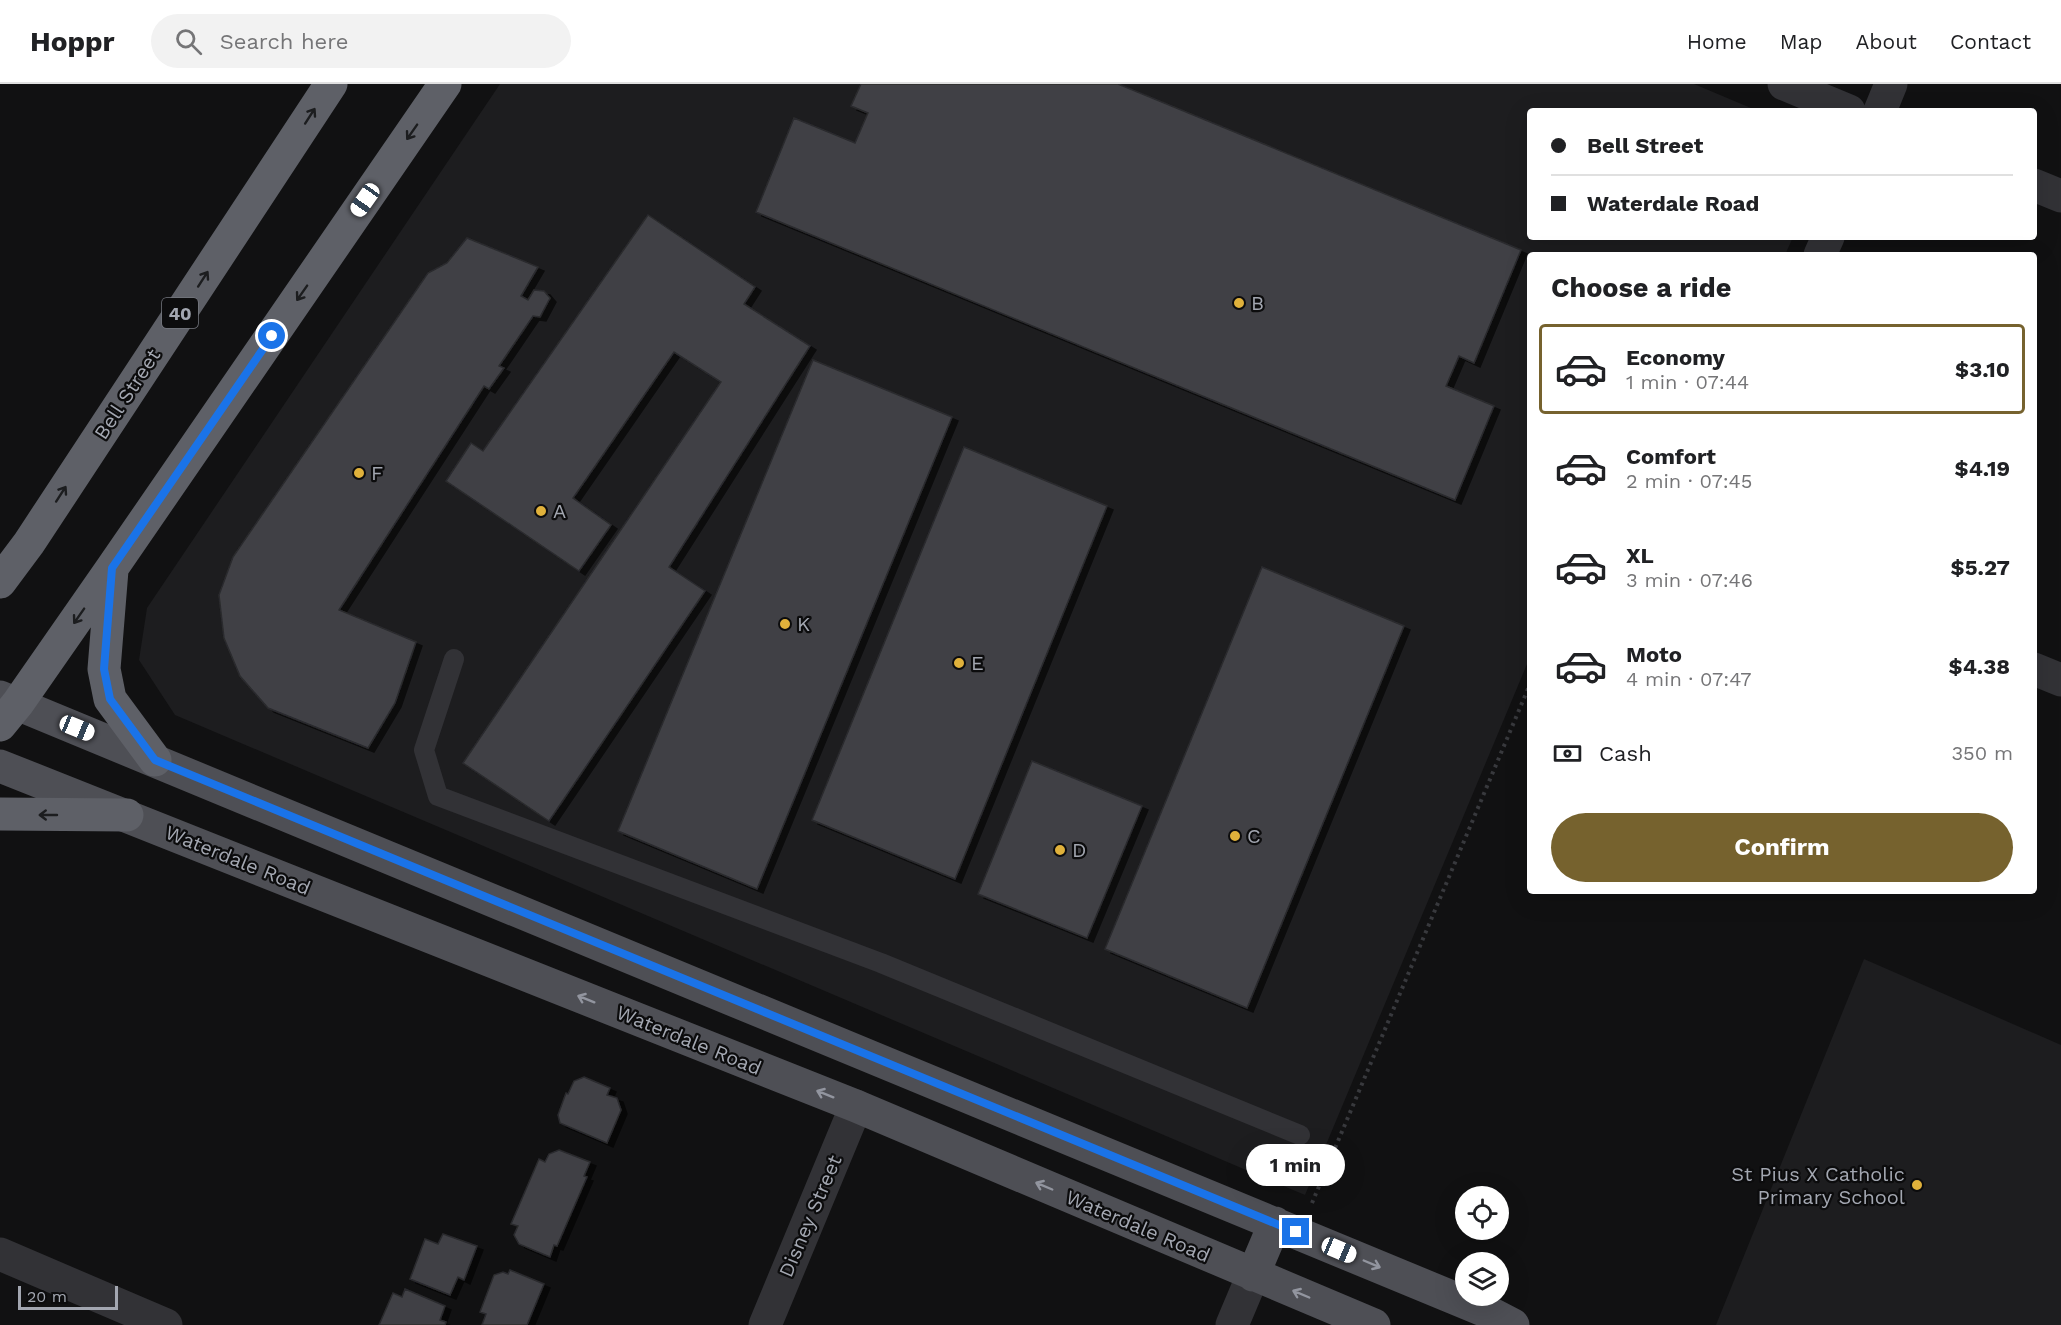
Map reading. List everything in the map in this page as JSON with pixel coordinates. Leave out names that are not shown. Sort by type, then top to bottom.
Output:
[{"type":"highway","name":"Bell Street","points":[[0,582],[331,84]]},
{"type":"highway","points":[[6,708],[112,568],[446,84]]},
{"type":"highway","points":[[112,568],[104,669],[110,699],[155,760]]},
{"type":"highway","points":[[0,814],[127,815]]},
{"type":"main road","points":[[6,708],[155,760],[1275,1223],[1488,1312],[1513,1325]]},
{"type":"main road","name":"Waterdale Road","points":[[0,766],[856,1106],[1374,1325]]},
{"type":"main road","points":[[1253,1275],[1275,1223]]},
{"type":"street","points":[[1784,84],[1842,108]]},
{"type":"street","points":[[1881,108],[1891,84]]},
{"type":"street","points":[[2037,186],[2061,196]]},
{"type":"street","points":[[2037,670],[2061,680]]},
{"type":"street","name":"Disney Street","points":[[765,1325],[856,1106]]},
{"type":"street","points":[[0,1254],[166,1325]]},
{"type":"street","points":[[1232,1325],[1253,1275]]},
{"type":"lane","points":[[454,659],[424,750],[438,796],[881,963],[1300,1135]]},
{"type":"path","points":[[1309,1212],[1527,691]]},
{"type":"shaded area","points":[[500,84],[1694,84],[1751,108],[1527,108],[1527,240],[1792,240],[1786,252],[1527,252],[1527,664],[1305,1195],[175,715],[139,660],[147,608]]},
{"type":"shaded area","name":"St Pius X Catholic Primary School","points":[[1864,959],[2061,1045],[2061,1325],[1716,1325]]},
{"type":"building","name":"B","points":[[861,84],[1118,84],[1521,250],[1474,363],[1459,356],[1446,386],[1494,406],[1455,500],[756,212],[794,118],[855,143],[868,113],[851,106]]},
{"type":"building","name":"A","points":[[648,215],[755,287],[744,304],[810,346],[669,567],[705,591],[549,821],[463,763],[721,382],[674,352],[573,498],[611,525],[579,571],[446,481],[471,443],[483,451]]},
{"type":"building","name":"F","points":[[467,238],[538,267],[521,296],[528,300],[534,290],[544,291],[550,298],[540,317],[533,316],[499,366],[504,368],[489,389],[484,386],[339,610],[416,642],[395,703],[368,748],[268,708],[240,676],[224,638],[219,595],[233,557],[428,273],[447,263]]},
{"type":"building","name":"K","points":[[813,360],[952,417],[757,889],[618,831]]},
{"type":"building","name":"E","points":[[964,447],[1107,506],[955,879],[812,820]]},
{"type":"building","name":"C","points":[[1262,567],[1404,626],[1247,1008],[1105,949]]},
{"type":"building","name":"D","points":[[1032,761],[1142,806],[1087,938],[978,894]]},
{"type":"building","points":[[584,1077],[610,1088],[607,1095],[617,1098],[621,1110],[607,1143],[560,1123],[558,1115],[566,1093],[568,1094],[574,1081]]},
{"type":"building","points":[[559,1150],[590,1162],[584,1176],[587,1177],[550,1257],[519,1244],[514,1235],[518,1226],[511,1224],[539,1159],[545,1162],[549,1154]]},
{"type":"building","points":[[443,1234],[477,1246],[464,1280],[458,1277],[450,1295],[410,1279],[425,1239],[438,1244]]},
{"type":"building","points":[[510,1270],[544,1284],[527,1325],[482,1325],[486,1314],[480,1312],[494,1275],[503,1272],[508,1274]]},
{"type":"building","points":[[405,1289],[445,1306],[440,1320],[446,1322],[445,1325],[379,1325],[393,1293],[402,1297]]},
{"type":"place","name":"B","points":[[1239,303]]},
{"type":"place","name":"F","points":[[359,473]]},
{"type":"place","name":"A","points":[[541,511]]},
{"type":"place","name":"K","points":[[785,624]]},
{"type":"place","name":"E","points":[[959,663]]},
{"type":"place","name":"C","points":[[1235,836]]},
{"type":"place","name":"D","points":[[1060,850]]},
{"type":"place","name":"St Pius X Catholic Primary School","points":[[1917,1185]]},
{"type":"route","points":[[272,336],[112,568],[104,669],[110,699],[155,760],[1296,1232]]}]
